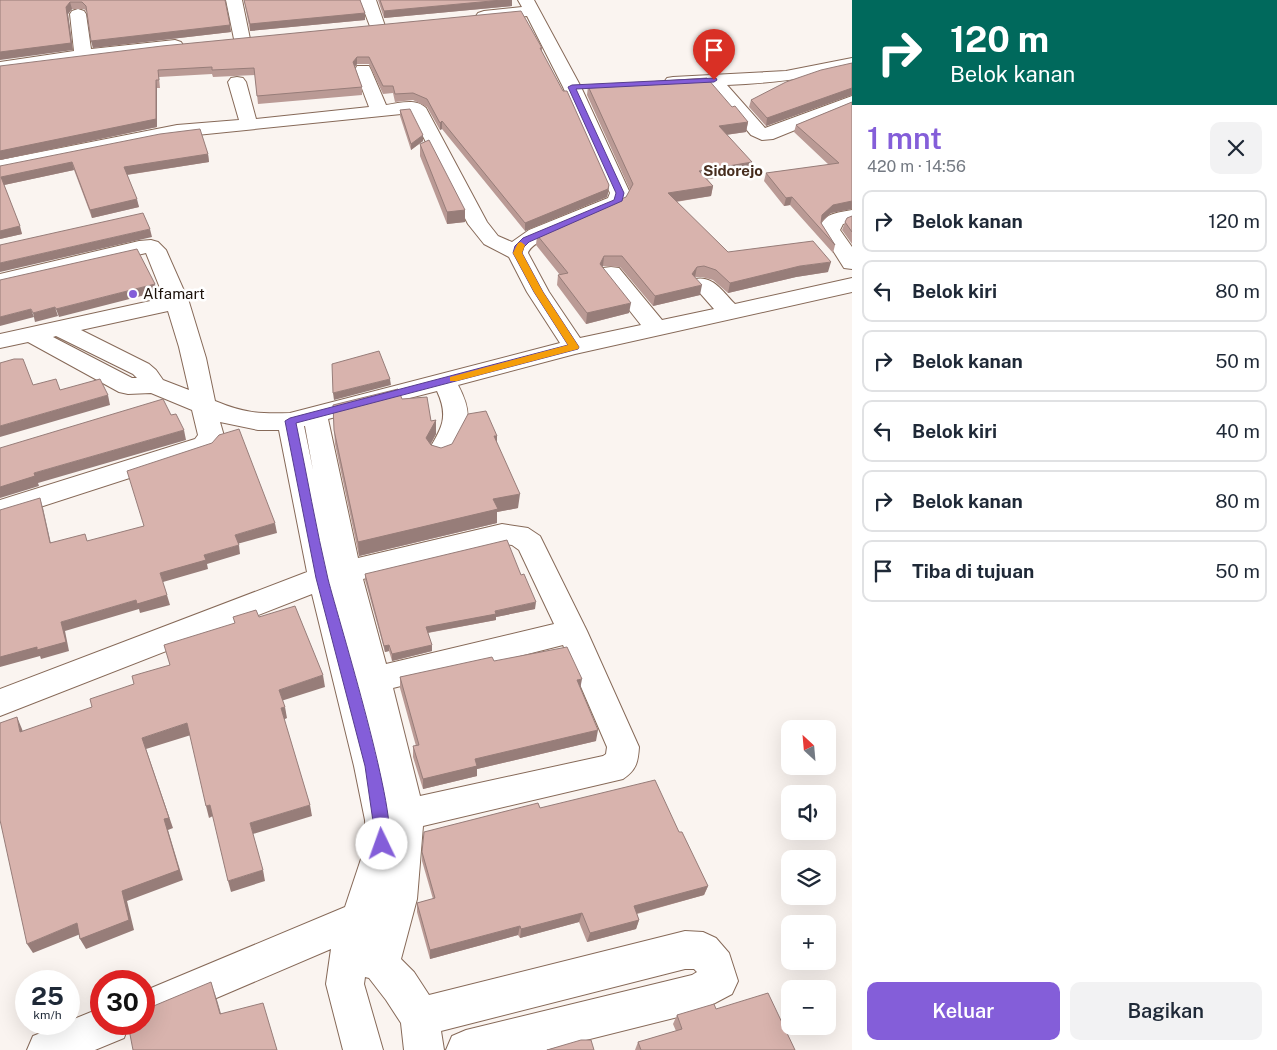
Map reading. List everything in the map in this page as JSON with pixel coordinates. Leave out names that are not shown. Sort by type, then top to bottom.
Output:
[{"type":"street","points":[[234,0],[242,38]]},
{"type":"street","points":[[368,0],[377,26]]},
{"type":"street","points":[[464,17],[529,5],[581,87],[620,193],[617,201],[526,240],[520,246],[517,253]]},
{"type":"street","points":[[78,14],[82,47]]},
{"type":"street","points":[[358,28],[396,24]]},
{"type":"street","points":[[225,40],[261,37]]},
{"type":"street","points":[[0,67],[82,47],[163,40],[190,44]]},
{"type":"street","points":[[657,83],[797,74],[852,63]]},
{"type":"street","points":[[363,70],[380,111]]},
{"type":"street","points":[[731,101],[757,96],[797,74]]},
{"type":"street","points":[[714,80],[757,131],[762,134],[773,133],[852,100]]},
{"type":"street","points":[[237,82],[249,125]]},
{"type":"street","points":[[0,166],[170,132],[417,108],[478,224],[491,240],[517,253],[538,292],[574,347]]},
{"type":"street","points":[[852,216],[836,219],[831,223],[830,230],[852,263]]},
{"type":"street","points":[[0,281],[139,247],[151,246],[155,250],[178,302],[191,347],[202,404],[211,436],[204,444],[0,510]]},
{"type":"street","points":[[611,273],[656,328]]},
{"type":"street","points":[[703,284],[730,312]]},
{"type":"street","points":[[52,335],[101,373],[128,386],[165,389],[233,418],[258,422],[303,418],[574,347],[852,285]]},
{"type":"street","points":[[0,355],[52,335],[178,302]]},
{"type":"street","points":[[0,341],[52,335],[121,359],[145,372],[165,389]]},
{"type":"street","points":[[101,373],[121,359]]},
{"type":"street","points":[[441,451],[457,425],[456,412],[451,395],[444,382]]},
{"type":"street","points":[[135,408],[165,389]]},
{"type":"street","points":[[303,418],[371,766],[394,817],[382,844],[363,945]]},
{"type":"street","points":[[0,703],[334,575],[502,534],[518,535],[530,543],[572,631],[623,747],[622,761],[611,769],[394,817]]},
{"type":"street","points":[[334,575],[375,680],[394,817],[399,898],[363,945],[345,984],[363,1050]]},
{"type":"street","points":[[375,680],[572,631]]},
{"type":"street","points":[[155,1007],[363,945]]},
{"type":"street","points":[[363,945],[400,986],[422,1033],[685,950],[702,951],[716,966],[719,981],[698,993],[466,1050]]},
{"type":"street","points":[[47,1050],[90,1032]]},
{"type":"building","points":[[0,0],[225,0],[230,25],[91,41],[86,6],[82,2],[70,2],[66,7],[71,43],[0,52]]},
{"type":"building","points":[[244,0],[360,0],[365,13],[250,24]]},
{"type":"building","points":[[380,0],[502,0],[384,11]]},
{"type":"building","points":[[521,11],[563,91],[567,91],[609,185],[608,189],[525,223],[442,121],[440,123],[427,99],[413,93],[395,94],[393,86],[383,86],[369,57],[357,57],[353,62],[362,87],[257,96],[254,68],[212,70],[212,67],[158,70],[159,80],[156,80],[156,119],[0,151],[0,66],[162,46]]},
{"type":"building","points":[[852,63],[852,88],[767,118],[751,100],[786,82],[821,70]]},
{"type":"building","points":[[707,78],[748,122],[719,126],[752,162],[699,171],[713,186],[668,193],[728,252],[813,241],[831,262],[800,266],[730,283],[716,270],[704,266],[697,267],[692,274],[702,285],[655,296],[622,256],[604,256],[600,264],[631,303],[587,313],[558,275],[568,273],[537,235],[626,197],[633,184],[588,86]]},
{"type":"building","points":[[852,102],[852,201],[833,205],[822,215],[821,223],[835,245],[792,197],[786,198],[766,173],[839,163],[796,125]]},
{"type":"building","points":[[410,109],[423,135],[411,144],[400,110]]},
{"type":"building","points":[[200,129],[208,154],[124,167],[137,199],[90,210],[72,162],[1,177],[20,226],[0,231],[0,166],[160,134]]},
{"type":"building","points":[[429,140],[465,210],[447,212],[420,144]]},
{"type":"building","points":[[143,213],[150,229],[0,263],[0,245]]},
{"type":"building","points":[[852,216],[852,232],[845,222],[847,218]]},
{"type":"building","points":[[137,249],[155,284],[56,309],[55,307],[33,313],[31,309],[0,317],[0,280]]},
{"type":"building","points":[[379,351],[390,379],[333,393],[332,364]]},
{"type":"building","points":[[14,359],[23,359],[33,385],[56,379],[60,390],[100,379],[108,395],[0,426],[0,363]]},
{"type":"building","points":[[398,389],[402,399],[427,397],[431,421],[436,420],[426,438],[431,445],[441,448],[452,444],[468,414],[486,411],[497,436],[494,436],[520,494],[493,499],[498,509],[358,542],[334,430],[333,405]]},
{"type":"building","points":[[163,399],[171,415],[176,414],[184,430],[34,473],[35,476],[0,487],[0,448]]},
{"type":"building","points":[[239,429],[275,523],[235,535],[239,545],[204,555],[206,560],[160,573],[167,595],[137,604],[136,600],[61,622],[66,642],[37,650],[37,647],[0,657],[0,510],[40,498],[50,543],[85,534],[87,541],[144,526],[127,471],[212,443],[219,435]]},
{"type":"building","points":[[507,540],[521,575],[524,574],[536,602],[495,611],[496,614],[426,627],[432,645],[392,654],[389,645],[384,646],[365,574]]},
{"type":"building","points":[[295,606],[323,675],[279,690],[285,707],[281,708],[310,805],[250,823],[263,870],[228,881],[210,805],[206,806],[187,723],[142,738],[169,818],[164,819],[179,870],[122,891],[129,920],[80,939],[77,923],[27,944],[0,820],[0,723],[17,717],[20,732],[92,707],[90,699],[134,684],[132,676],[170,665],[164,645],[235,623],[233,617],[256,610],[259,617]]},
{"type":"building","points":[[567,647],[582,679],[577,680],[598,730],[475,759],[477,766],[423,779],[413,746],[419,745],[400,677],[492,657],[494,661]]},
{"type":"building","points":[[655,780],[679,832],[682,832],[708,886],[634,906],[639,920],[590,933],[582,913],[521,929],[520,926],[430,950],[417,903],[435,898],[422,852],[424,832],[538,803],[540,808]]},
{"type":"building","points":[[211,982],[220,1014],[263,1003],[277,1050],[133,1050],[130,1035],[155,1035],[155,1005]]},
{"type":"building","points":[[768,993],[781,1020],[781,1035],[788,1035],[795,1050],[641,1050],[638,1042],[682,1029],[677,1015],[714,1004],[716,1009]]},
{"type":"building","points":[[581,1040],[591,1040],[594,1050],[547,1050]]},
{"type":"slow traffic","points":[[453,379],[574,347],[538,292],[517,253],[521,245]]},
{"type":"place","name":"Alfamart","points":[[133,294]]},
{"type":"district","name":"Sidorejo","points":[[733,171]]},
{"type":"route","points":[[382,844],[382,820],[371,766],[322,578],[290,421],[574,347],[538,292],[517,253],[520,246],[526,240],[608,206],[617,201],[620,193],[572,87],[714,80]]}]
